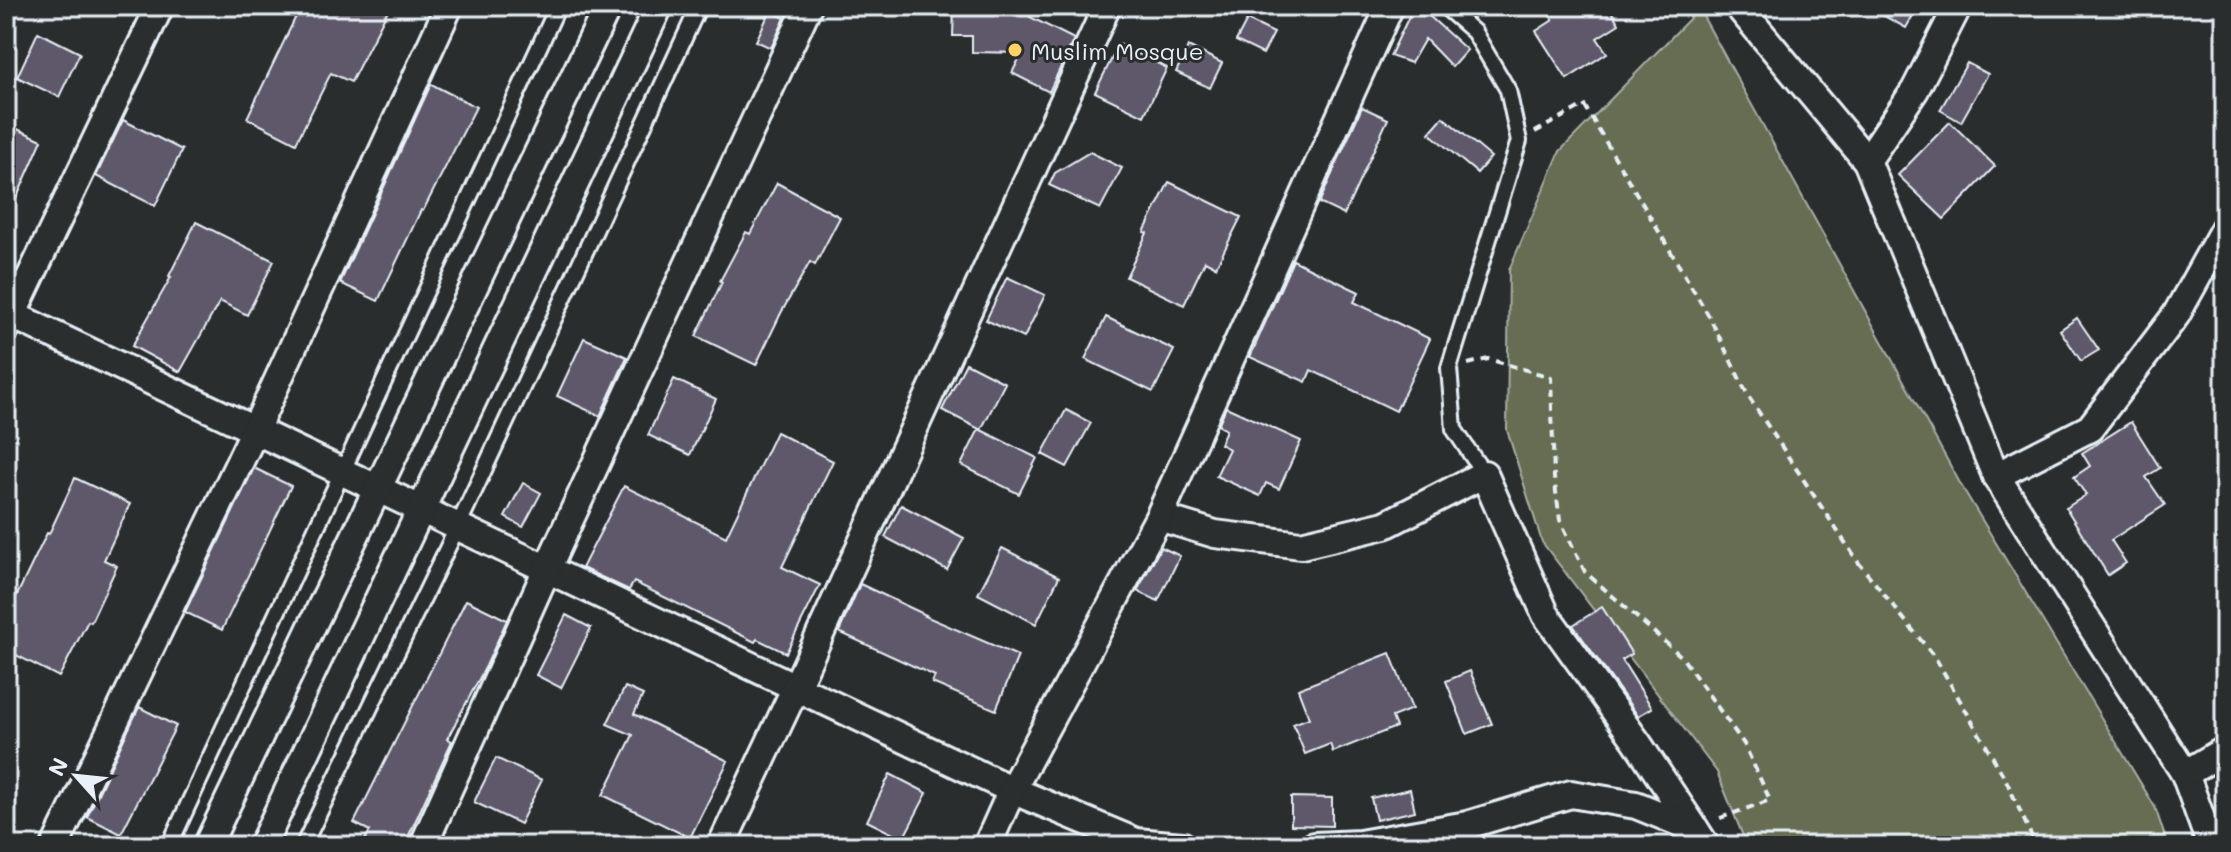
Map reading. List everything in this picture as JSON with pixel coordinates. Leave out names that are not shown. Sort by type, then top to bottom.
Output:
[{"type":"street","points":[[160,6],[8,318],[255,430],[1012,790],[1136,842],[1183,846]]},
{"type":"street","points":[[55,846],[255,430],[449,6]]},
{"type":"street","points":[[207,846],[608,6]]},
{"type":"street","points":[[262,846],[659,6]]},
{"type":"street","points":[[423,846],[547,569],[808,6]]},
{"type":"street","points":[[721,846],[1107,6]]},
{"type":"street","points":[[987,846],[1012,790],[1159,517],[1390,6]]},
{"type":"street","points":[[1738,6],[1867,161],[1996,476],[2185,774],[2211,846]]},
{"type":"street","points":[[1867,161],[1915,90],[1958,6]]},
{"type":"street","points":[[1996,476],[2090,428],[2176,315],[2225,227]]},
{"type":"street","points":[[1159,517],[1215,534],[1301,545],[1385,525],[1484,474],[1546,615],[1637,742],[1700,838]]},
{"type":"street","points":[[2185,774],[2225,750]]},
{"type":"street","points":[[1314,846],[1470,836],[1571,794],[1636,805],[1700,838]]},
{"type":"lane","points":[[169,846],[558,6]]},
{"type":"lane","points":[[303,846],[458,526],[699,6]]},
{"type":"lane","points":[[1444,6],[1474,32],[1508,90],[1519,141],[1449,368],[1454,429],[1484,474]]},
{"type":"path","points":[[1519,141],[1584,105],[1710,318],[1748,396],[1858,562],[1936,659],[2006,780],[2036,846]]},
{"type":"path","points":[[1449,368],[1488,359],[1551,377],[1554,478],[1560,520],[1585,572],[1681,656],[1744,744],[1770,800],[1700,838]]},
{"type":"green space","points":[[1699,9],[1961,485],[2155,807],[2168,846],[1747,846],[1717,772],[1542,542],[1507,430],[1509,270],[1560,151]]},
{"type":"building","points":[[301,6],[390,6],[351,82],[331,73],[296,143],[247,118]]},
{"type":"building","points":[[954,6],[1030,6],[1030,17],[1074,39],[1049,92],[1012,73],[1022,53],[972,52],[972,36],[953,36]]},
{"type":"building","points":[[1414,6],[1418,6],[1467,50],[1452,67],[1425,39],[1411,63],[1390,56]]},
{"type":"building","points":[[1542,6],[1608,6],[1619,24],[1597,38],[1607,53],[1567,79],[1536,31],[1553,20]]},
{"type":"building","points":[[1866,6],[1918,6],[1906,28]]},
{"type":"building","points":[[770,11],[785,18],[771,48],[756,41]]},
{"type":"building","points":[[1247,20],[1274,33],[1263,54],[1236,41]]},
{"type":"building","points":[[38,32],[80,53],[59,97],[17,77]]},
{"type":"building","points":[[1119,44],[1167,68],[1144,116],[1095,92]]},
{"type":"building","points":[[1188,46],[1222,63],[1210,88],[1176,72]]},
{"type":"building","points":[[1967,63],[1988,74],[1961,122],[1940,110]]},
{"type":"building","points":[[431,84],[476,107],[421,210],[378,301],[340,283]]},
{"type":"building","points":[[1362,107],[1388,119],[1344,215],[1319,203]]},
{"type":"building","points":[[1443,117],[1491,157],[1477,173],[1429,133]]},
{"type":"building","points":[[123,120],[182,150],[155,206],[96,176]]},
{"type":"building","points":[[1950,122],[1995,166],[1944,219],[1898,175]]},
{"type":"building","points":[[6,124],[42,140],[6,222]]},
{"type":"building","points":[[1090,152],[1122,168],[1100,209],[1049,185],[1055,173]]},
{"type":"building","points":[[1169,182],[1241,217],[1216,267],[1205,261],[1184,305],[1126,277]]},
{"type":"building","points":[[777,183],[840,217],[815,265],[810,262],[781,313],[756,365],[696,336],[720,281]]},
{"type":"building","points":[[196,222],[274,261],[247,315],[220,301],[180,372],[132,346],[171,277]]},
{"type":"building","points":[[1293,260],[1359,292],[1354,302],[1430,339],[1396,411],[1311,370],[1306,382],[1250,357]]},
{"type":"building","points":[[1007,277],[1045,295],[1024,338],[986,320]]},
{"type":"building","points":[[1106,317],[1174,350],[1153,392],[1085,359]]},
{"type":"building","points":[[2077,318],[2099,350],[2081,361],[2060,330]]},
{"type":"building","points":[[584,338],[627,357],[600,416],[557,396]]},
{"type":"building","points":[[966,363],[1005,383],[981,430],[942,410]]},
{"type":"building","points":[[674,379],[716,399],[690,455],[648,435]]},
{"type":"building","points":[[1226,407],[1301,441],[1279,489],[1266,483],[1260,496],[1216,476],[1229,449],[1220,444],[1226,430],[1218,425]]},
{"type":"building","points":[[1066,410],[1091,423],[1067,467],[1042,454]]},
{"type":"building","points":[[2131,422],[2160,468],[2146,477],[2165,505],[2111,540],[2126,563],[2108,575],[2066,508],[2086,495],[2074,477],[2090,466],[2082,453]]},
{"type":"building","points":[[979,429],[1037,458],[1019,494],[961,465]]},
{"type":"building","points":[[776,432],[833,461],[782,567],[820,585],[786,653],[757,639],[755,642],[634,582],[629,590],[582,568],[624,486],[726,537]]},
{"type":"building","points":[[254,468],[291,486],[222,630],[185,612]]},
{"type":"building","points":[[75,478],[130,504],[104,560],[117,566],[91,622],[88,621],[59,677],[6,650],[6,613]]},
{"type":"building","points":[[523,483],[541,493],[523,527],[505,517]]},
{"type":"building","points":[[901,505],[964,538],[947,570],[885,537]]},
{"type":"building","points":[[1161,547],[1180,556],[1158,601],[1137,591]]},
{"type":"building","points":[[1002,548],[1059,577],[1036,624],[978,594]]},
{"type":"building","points":[[860,584],[1018,656],[996,710],[932,683],[935,676],[839,632]]},
{"type":"building","points":[[466,600],[507,620],[447,739],[452,741],[404,846],[361,846],[370,831],[354,823]]},
{"type":"building","points":[[1602,607],[1632,654],[1622,660],[1652,708],[1638,716],[1573,625]]},
{"type":"building","points":[[566,615],[591,628],[561,688],[536,675]]},
{"type":"building","points":[[1390,653],[1412,709],[1392,717],[1396,727],[1333,752],[1330,744],[1305,754],[1293,724],[1309,718],[1298,689]]},
{"type":"building","points":[[1470,671],[1492,724],[1467,734],[1446,681]]},
{"type":"building","points":[[625,687],[643,695],[634,714],[728,761],[690,838],[603,795],[633,735],[607,724]]},
{"type":"building","points":[[139,707],[176,726],[121,834],[87,817]]},
{"type":"building","points":[[496,758],[542,780],[520,824],[474,802]]},
{"type":"building","points":[[890,774],[927,793],[903,839],[867,821]]},
{"type":"building","points":[[1410,789],[1415,811],[1376,820],[1371,798]]},
{"type":"building","points":[[1291,797],[1332,798],[1332,826],[1291,825]]},
{"type":"place","name":"Muslim Mosque","points":[[1015,50]]}]
